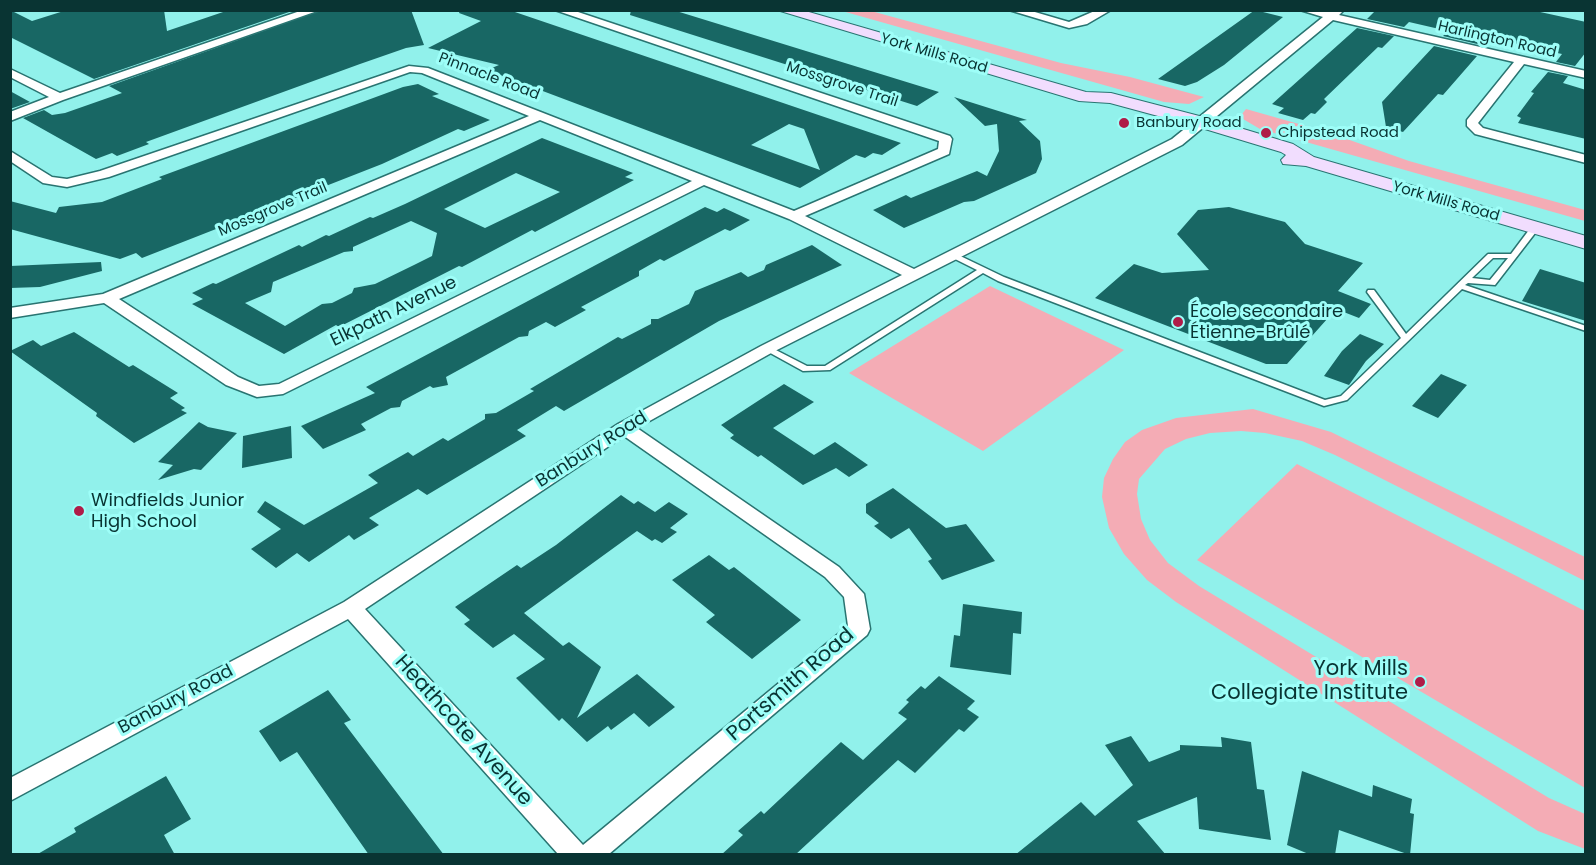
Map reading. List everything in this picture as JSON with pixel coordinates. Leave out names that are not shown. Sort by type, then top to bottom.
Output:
[{"type":"main road","name":"York Mills Road","points":[[784,10],[1085,97],[1096,107],[1194,128],[1275,158],[1307,161],[1586,243]]},
{"type":"street","points":[[10,117],[59,97],[315,10]]},
{"type":"street","name":"Mossgrove Trail","points":[[560,10],[946,139],[944,151],[794,216]]},
{"type":"street","points":[[1014,10],[1069,25],[1083,22],[1106,10]]},
{"type":"street","name":"Harlington Road","points":[[1305,10],[1335,14],[1520,61],[1586,75]]},
{"type":"street","points":[[1194,128],[1335,14]]},
{"type":"street","points":[[1520,61],[1470,123],[1479,131],[1586,159]]},
{"type":"street","name":"Pinnacle Road","points":[[10,155],[48,180],[67,183],[104,174],[409,69],[424,70],[794,216],[913,274]]},
{"type":"street","points":[[10,72],[59,97]]},
{"type":"street","name":"Mossgrove Trail","points":[[10,312],[107,298],[541,115]]},
{"type":"street","name":"Banbury Road","points":[[10,790],[351,608],[624,428],[766,349],[952,254],[1131,167],[1194,128]]},
{"type":"street","name":"Elkpath Avenue","points":[[107,298],[232,381],[257,392],[283,389],[704,180]]},
{"type":"street","name":"Portsmith Road","points":[[591,855],[859,629],[854,594],[832,572],[624,428]]},
{"type":"street","name":"Heathcote Avenue","points":[[351,608],[574,855]]},
{"type":"lane","points":[[1464,283],[1492,283],[1535,228]]},
{"type":"lane","points":[[952,254],[982,270],[1324,403],[1344,398],[1491,256],[1514,256]]},
{"type":"lane","points":[[766,349],[806,369],[827,368],[982,270]]},
{"type":"lane","points":[[1464,283],[1586,329]]},
{"type":"lane","points":[[1371,292],[1406,339]]},
{"type":"shaded area","points":[[842,11],[871,11],[1061,63],[1130,77],[1204,97],[1189,104],[1164,102]]},
{"type":"shaded area","points":[[1246,109],[1327,132],[1409,161],[1585,210],[1585,221],[1260,129],[1243,119],[1242,114]]},
{"type":"shaded area","points":[[990,286],[1124,350],[983,451],[849,373]]},
{"type":"shaded area","points":[[1253,409],[1331,432],[1585,557],[1585,581],[1335,455],[1302,441],[1265,433],[1241,431],[1210,433],[1186,439],[1165,449],[1139,479],[1137,494],[1141,519],[1150,540],[1168,563],[1199,586],[1549,798],[1585,814],[1585,849],[1538,831],[1176,602],[1147,580],[1124,554],[1109,528],[1102,497],[1104,478],[1125,442],[1142,430],[1176,418]]},
{"type":"shaded area","points":[[1297,464],[1585,611],[1585,788],[1197,560]]},
{"type":"building","points":[[10,10],[32,21],[67,10],[164,10],[167,31],[229,10],[295,10],[94,79],[10,37]]},
{"type":"building","points":[[322,10],[411,10],[424,45],[406,48],[360,64],[146,142],[149,144],[117,156],[112,153],[96,159],[23,118],[44,110],[52,115],[65,113],[122,93],[109,86]]},
{"type":"building","points":[[460,10],[509,10],[901,143],[882,155],[873,153],[865,158],[856,155],[800,188],[487,70],[499,65],[428,48],[481,21],[459,13]],"holes":[[[789,124],[804,129],[820,170],[751,145]]]},
{"type":"building","points":[[631,10],[673,10],[939,92],[917,106],[630,15]]},
{"type":"building","points":[[1255,10],[1283,17],[1224,65],[1197,82],[1185,86],[1158,79]]},
{"type":"building","points":[[1376,10],[1531,10],[1586,22],[1586,52],[1575,66],[1556,62],[1562,54],[1492,39],[1486,46],[1443,36],[1448,31],[1409,22],[1404,27],[1367,19]]},
{"type":"building","points":[[1357,28],[1394,36],[1382,48],[1378,47],[1324,99],[1327,102],[1315,114],[1311,113],[1303,120],[1278,113],[1284,108],[1272,104]]},
{"type":"building","points":[[1434,46],[1477,56],[1443,95],[1438,94],[1403,132],[1386,127],[1382,102]]},
{"type":"building","points":[[1548,72],[1568,76],[1563,83],[1586,90],[1586,139],[1518,123],[1521,118],[1517,116],[1534,93],[1531,92]]},
{"type":"building","points":[[418,84],[439,94],[432,96],[490,120],[464,131],[458,129],[382,164],[142,258],[136,253],[120,259],[10,229],[10,201],[56,213],[59,207],[102,202],[162,179],[159,177],[403,87]]},
{"type":"building","points":[[10,91],[30,102],[10,109]]},
{"type":"building","points":[[954,97],[1027,120],[1019,121],[1040,141],[1042,159],[1036,173],[974,201],[964,202],[904,228],[873,210],[906,195],[911,198],[977,171],[987,176],[999,151],[997,124],[985,126]]},
{"type":"building","points":[[542,138],[633,173],[625,177],[634,180],[535,232],[532,230],[339,327],[336,325],[284,354],[192,304],[203,299],[192,293],[213,283],[216,284],[299,245],[302,247],[326,235],[329,236],[405,204]],"holes":[[[516,173],[560,192],[485,228],[444,209]],[[411,221],[437,233],[432,256],[375,284],[354,288],[352,293],[332,303],[322,304],[285,326],[245,303],[271,292],[273,282],[344,252],[353,251],[353,247]]]},
{"type":"building","points":[[705,207],[717,212],[724,208],[750,220],[730,231],[725,229],[664,261],[660,259],[639,271],[639,276],[581,307],[586,310],[555,327],[546,322],[529,331],[528,336],[519,337],[446,377],[448,385],[433,388],[430,386],[402,401],[400,407],[391,408],[361,424],[366,430],[323,449],[301,426],[375,393],[366,387]]},
{"type":"building","points":[[1229,207],[1285,222],[1305,244],[1363,263],[1338,291],[1371,304],[1359,318],[1336,309],[1287,364],[1266,364],[1095,298],[1134,264],[1162,273],[1209,270],[1177,234],[1198,210]]},
{"type":"building","points":[[812,245],[842,265],[719,321],[564,411],[556,406],[517,430],[526,436],[427,495],[418,489],[369,518],[379,525],[354,540],[349,535],[309,562],[297,553],[276,568],[251,549],[281,529],[257,512],[265,501],[304,525],[378,483],[368,475],[408,452],[413,456],[443,438],[448,441],[485,419],[485,414],[496,413],[534,391],[530,389],[618,337],[622,339],[651,324],[651,319],[658,319],[689,304],[695,291],[741,272],[748,277],[764,270],[766,265]]},
{"type":"building","points":[[101,262],[102,271],[40,287],[10,288],[10,266]]},
{"type":"building","points":[[1540,269],[1586,283],[1586,321],[1522,301]]},
{"type":"building","points":[[74,332],[129,367],[133,365],[178,393],[170,398],[185,408],[181,410],[187,413],[134,443],[96,416],[97,413],[10,351],[33,340],[41,346]]},
{"type":"building","points":[[1360,334],[1384,344],[1366,361],[1349,385],[1324,376],[1342,351]]},
{"type":"building","points":[[1441,374],[1467,385],[1438,418],[1412,406]]},
{"type":"building","points":[[784,384],[814,402],[773,428],[814,455],[835,442],[868,465],[849,477],[836,468],[803,485],[761,455],[758,457],[730,438],[734,435],[721,425]]},
{"type":"building","points":[[199,422],[208,427],[237,433],[201,470],[194,469],[158,480],[173,465],[158,462]]},
{"type":"building","points":[[291,426],[292,458],[242,468],[243,436]]},
{"type":"building","points":[[893,488],[946,528],[966,524],[995,561],[942,580],[928,561],[932,559],[909,528],[891,539],[874,526],[879,523],[866,513],[866,504]]},
{"type":"building","points":[[621,495],[634,504],[638,501],[655,512],[669,502],[688,514],[670,528],[677,532],[662,543],[655,539],[652,541],[637,531],[524,613],[563,646],[569,642],[601,667],[577,718],[637,674],[675,707],[649,727],[634,713],[611,730],[608,726],[587,742],[562,718],[559,721],[516,678],[545,659],[514,634],[493,648],[464,624],[470,620],[455,607],[517,565],[521,568],[556,545]]},
{"type":"building","points":[[709,555],[729,570],[734,567],[801,620],[752,659],[706,622],[715,615],[672,580]]},
{"type":"building","points":[[963,604],[1022,612],[1021,634],[1013,633],[1011,675],[950,667],[954,635],[960,636]]},
{"type":"building","points":[[939,676],[975,701],[967,709],[979,717],[964,732],[959,729],[915,773],[898,760],[795,855],[721,855],[743,835],[738,831],[761,811],[764,814],[841,742],[863,760],[907,719],[898,713],[909,702],[906,700],[921,686],[925,689]]},
{"type":"building","points":[[328,690],[351,720],[344,723],[444,855],[369,855],[297,752],[280,762],[259,731]]},
{"type":"building","points":[[1131,736],[1149,762],[1180,750],[1180,745],[1222,747],[1221,737],[1251,742],[1257,789],[1264,790],[1271,840],[1199,829],[1197,797],[1137,821],[1166,855],[1015,855],[1081,802],[1095,816],[1133,785],[1105,745]]},
{"type":"building","points":[[1302,771],[1372,797],[1373,785],[1412,799],[1410,813],[1414,814],[1410,855],[1339,830],[1335,855],[1311,855],[1287,845]]},
{"type":"building","points":[[166,776],[191,819],[164,835],[175,855],[36,855],[76,832],[74,828]]},
{"type":"place","name":"Banbury Road","points":[[1124,123]]},
{"type":"place","name":"Chipstead Road","points":[[1266,133]]},
{"type":"place","name":"École secondaire Étienne-Brûlé","points":[[1178,322]]},
{"type":"place","name":"Windfields Junior High School","points":[[79,511]]},
{"type":"place","name":"York Mills Collegiate Institute","points":[[1420,682]]}]
